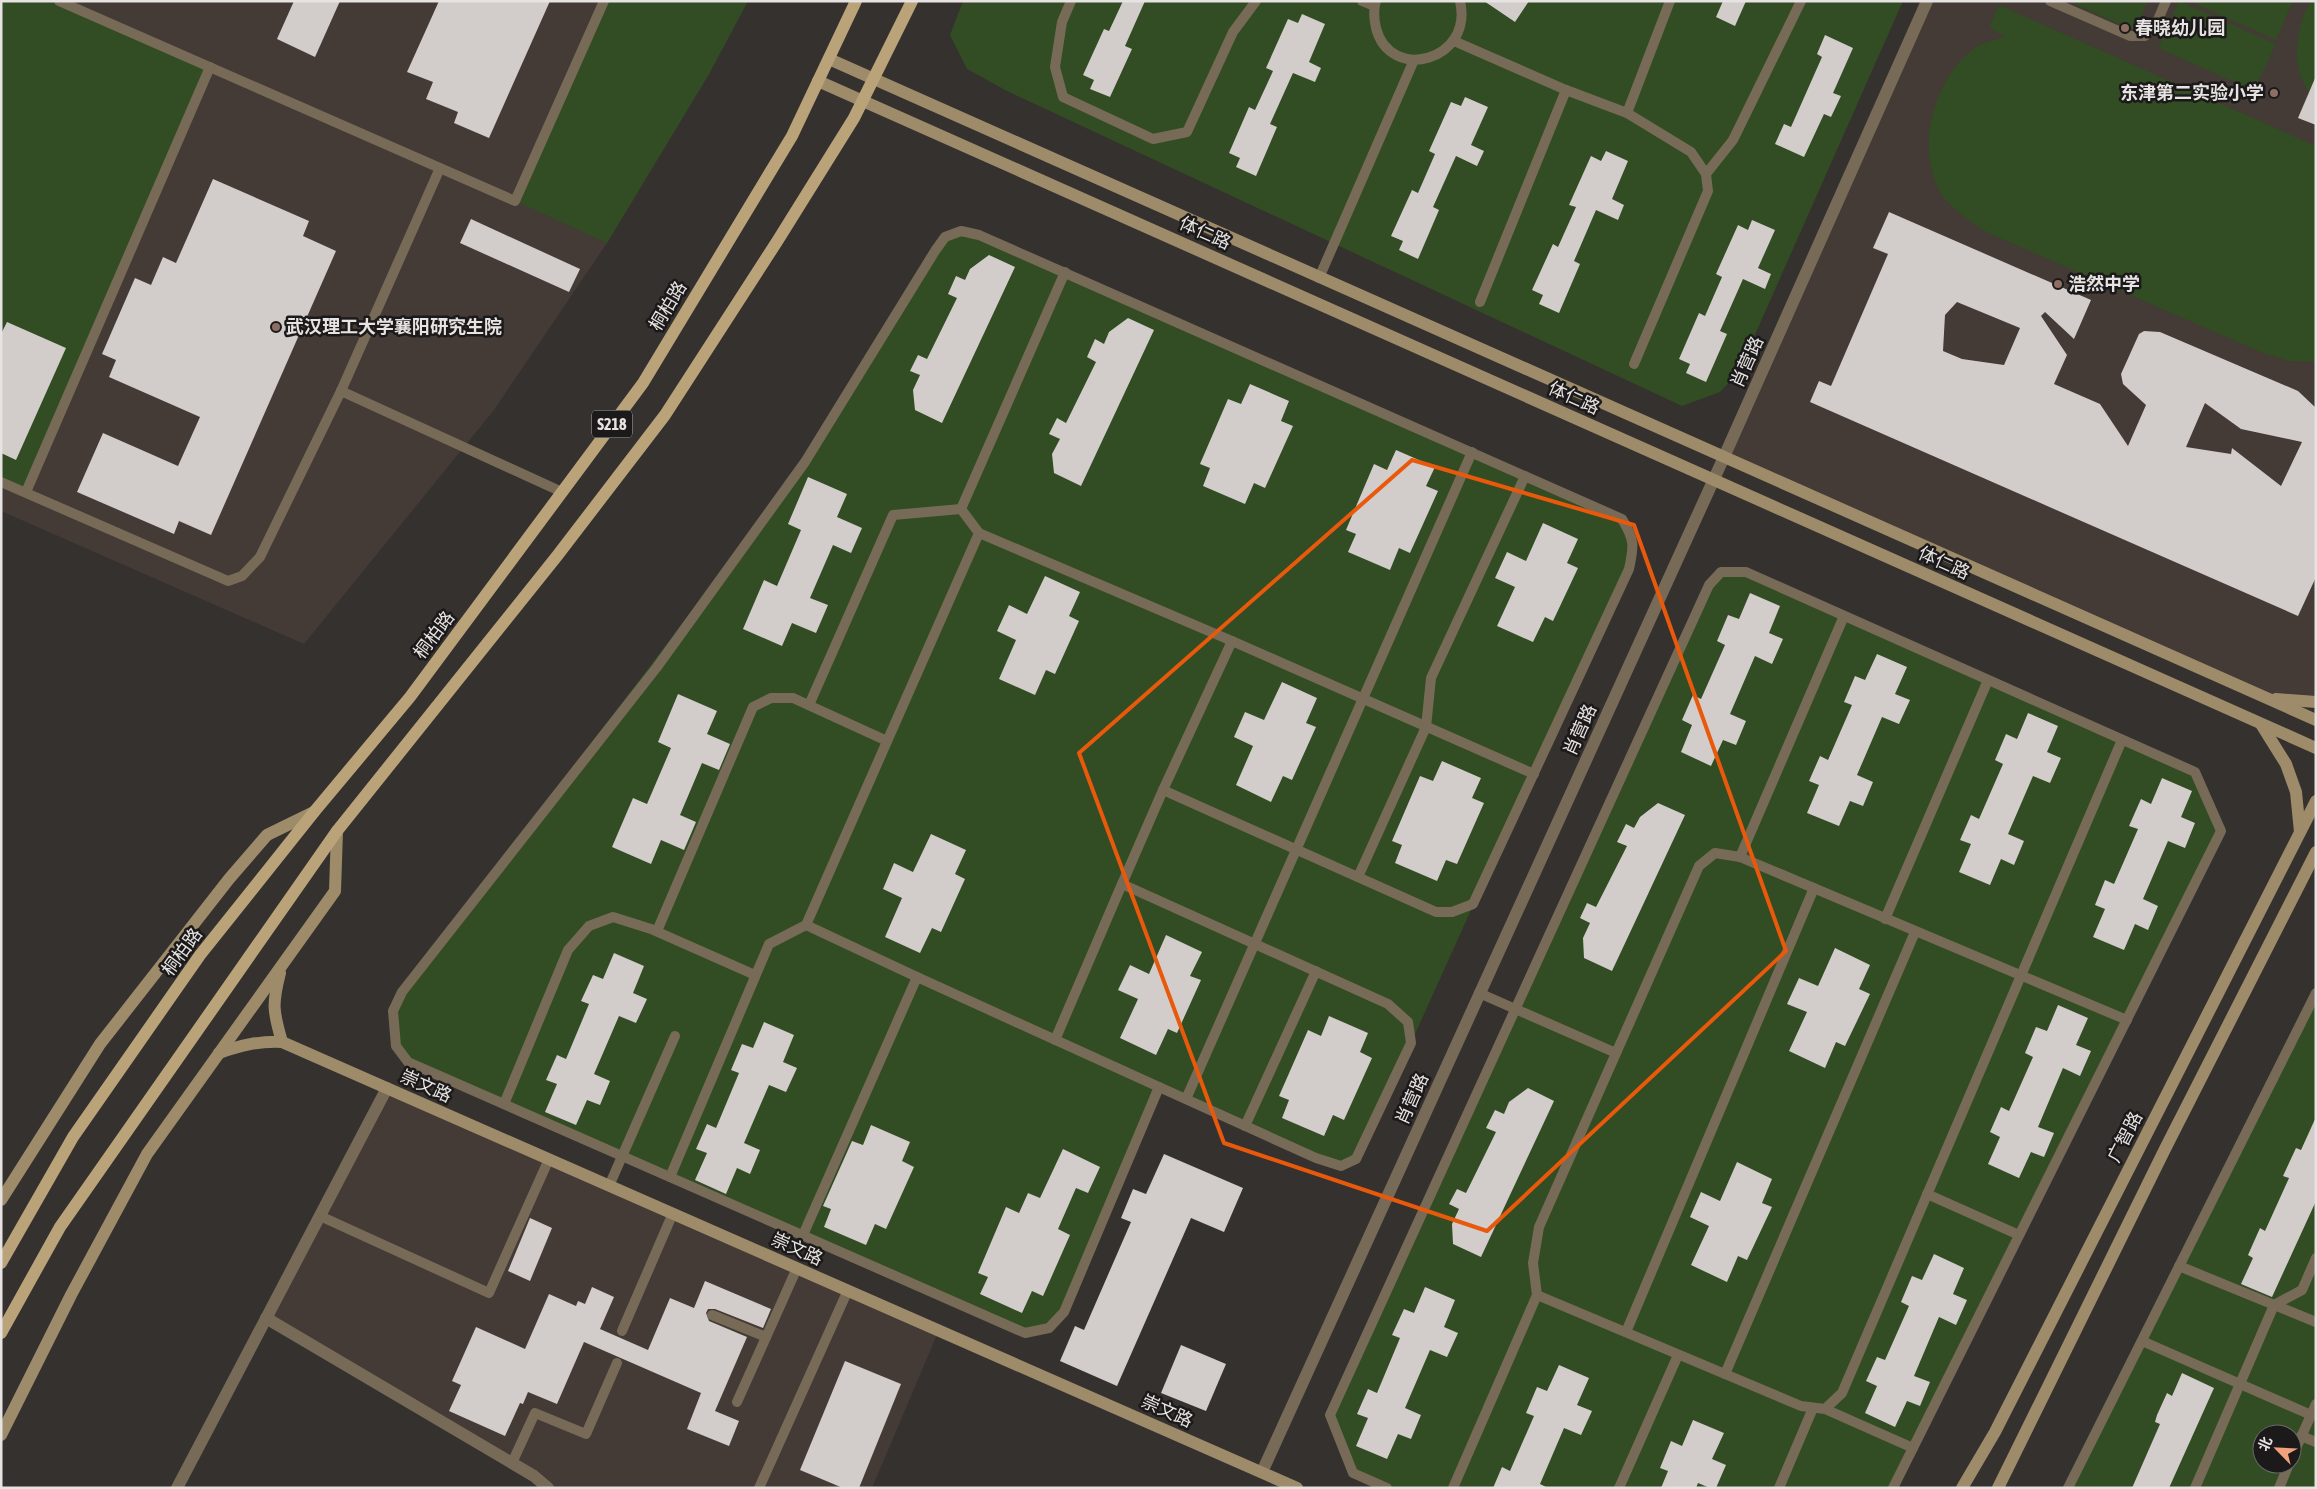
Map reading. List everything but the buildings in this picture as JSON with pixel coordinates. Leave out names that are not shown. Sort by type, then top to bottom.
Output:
[{"type":"main road","name":"桐柏路","points":[[1,1263],[73,1136],[200,955],[314,812],[410,697],[643,382],[792,136],[856,1]]},
{"type":"main road","points":[[1,1333],[60,1227],[337,832],[557,556],[665,415],[854,118],[912,1]]},
{"type":"street","name":"肖营路","points":[[1262,1472],[1724,457],[1926,1]]},
{"type":"street","name":"体仁路","points":[[829,59],[2316,720]]},
{"type":"street","name":"体仁路","points":[[818,81],[2316,748]]},
{"type":"street","points":[[2268,699],[2316,702]]},
{"type":"street","points":[[2261,724],[2288,771],[2296,792],[2300,832]]},
{"type":"street","name":"广智路","points":[[1962,1488],[1995,1432],[2316,801]]},
{"type":"street","points":[[1,1200],[100,1044],[229,880],[267,835],[314,812]]},
{"type":"street","points":[[1,1435],[71,1295],[147,1154],[335,891],[337,832]]},
{"type":"street","points":[[1998,1488],[2165,1149],[2316,852]]},
{"type":"street","points":[[219,1054],[238,1046],[260,1041],[282,1042],[274,1014],[274,998],[283,965]]},
{"type":"street","name":"崇文路","points":[[282,1042],[1297,1488]]},
{"type":"street","points":[[177,1488],[387,1088]]},
{"type":"street","points":[[266,1318],[534,1476],[548,1488]]},
{"type":"lane","points":[[59,1],[515,201],[604,1]]},
{"type":"lane","points":[[1071,1],[1062,22],[1055,67],[1063,97],[1153,139],[1187,132],[1233,32],[1256,1]]},
{"type":"lane","points":[[1362,1],[1375,3],[1374,20],[1378,34],[1387,47],[1399,56],[1414,60],[1429,58],[1443,52],[1454,41],[1461,27],[1462,12],[1460,1]]},
{"type":"lane","points":[[1627,113],[1670,1]]},
{"type":"lane","points":[[1706,174],[1733,140],[1801,1]]},
{"type":"lane","points":[[2050,1],[2130,36],[2145,36],[2157,22],[2166,1]]},
{"type":"lane","points":[[1454,41],[1566,90],[1627,113],[1691,152],[1706,174],[1708,191],[1634,364]]},
{"type":"lane","points":[[1319,278],[1414,60]]},
{"type":"lane","points":[[26,492],[210,67]]},
{"type":"lane","points":[[1480,302],[1566,90]]},
{"type":"lane","points":[[1,482],[228,581],[242,576],[260,557],[341,391],[440,168]]},
{"type":"lane","points":[[1159,1087],[1064,1312],[1050,1328],[1025,1333],[408,1062],[396,1046],[393,1011],[402,992],[657,667],[799,470],[945,237],[961,231],[979,235],[1065,272],[1622,519],[1632,535],[1634,548],[1629,569],[1473,904],[1452,912],[1436,912],[1163,790]]},
{"type":"lane","points":[[961,509],[1065,272]]},
{"type":"lane","points":[[341,391],[562,492]]},
{"type":"lane","points":[[1186,1099],[1472,452]]},
{"type":"lane","points":[[1358,877],[1426,727],[1431,678],[1524,476]]},
{"type":"lane","points":[[961,509],[979,533],[1232,641],[1534,774]]},
{"type":"lane","points":[[809,705],[893,515],[961,509]]},
{"type":"lane","points":[[670,1177],[769,944],[806,925],[979,533]]},
{"type":"lane","points":[[1387,1488],[1353,1473],[1330,1415],[1708,585],[1721,572],[1746,572],[2196,772],[2221,832],[1893,1488]]},
{"type":"lane","points":[[1740,857],[1844,616]]},
{"type":"lane","points":[[1055,1040],[1163,790],[1232,641]]},
{"type":"lane","points":[[1885,919],[1988,680]]},
{"type":"lane","points":[[657,931],[754,706],[771,698],[793,698],[887,741]]},
{"type":"lane","points":[[1824,1409],[1842,1393],[2122,740]]},
{"type":"lane","points":[[1453,1488],[1537,1295],[1534,1263],[1539,1226],[1699,866],[1715,853],[1740,857],[2127,1020]]},
{"type":"lane","points":[[806,925],[916,977],[1316,1158],[1341,1166],[1356,1159],[1411,1043],[1408,1022],[1388,1004],[1122,884]]},
{"type":"lane","points":[[1626,1332],[1814,888]]},
{"type":"lane","points":[[504,1104],[568,950],[589,926],[613,917],[657,931],[756,975]]},
{"type":"lane","points":[[1725,1374],[1915,932]]},
{"type":"lane","points":[[1245,1126],[1316,971]]},
{"type":"lane","points":[[803,1235],[916,977]]},
{"type":"lane","points":[[1479,993],[1616,1053]]},
{"type":"lane","points":[[2068,1488],[2316,993]]},
{"type":"lane","points":[[609,1186],[675,1036]]},
{"type":"lane","points":[[320,1216],[489,1293],[549,1159]]},
{"type":"lane","points":[[1927,1194],[2019,1235]]},
{"type":"lane","points":[[622,1331],[673,1213]]},
{"type":"lane","points":[[2195,1488],[2274,1305],[2302,1290],[2316,1258]]},
{"type":"lane","points":[[2179,1266],[2316,1322]]},
{"type":"lane","points":[[738,1402],[797,1268]]},
{"type":"lane","points":[[759,1488],[848,1290]]},
{"type":"lane","points":[[1537,1295],[1801,1406],[1824,1409],[1913,1448]]},
{"type":"lane","points":[[712,1315],[766,1337]]},
{"type":"lane","points":[[2142,1341],[2311,1415]]},
{"type":"lane","points":[[1619,1488],[1678,1354]]},
{"type":"lane","points":[[512,1463],[535,1412],[586,1434],[617,1363]]},
{"type":"lane","points":[[2316,1404],[2302,1436],[2316,1442]]},
{"type":"lane","points":[[1779,1488],[1813,1408]]},
{"type":"lane","points":[[2279,1488],[2285,1474]]},
{"type":"highlighted area","points":[[1412,460],[1634,525],[1786,951],[1487,1231],[1224,1143],[1079,753]]},
{"type":"shaded area","name":"武汉理工大学襄阳研究生院","points":[[1,1],[748,1],[709,74],[607,243],[494,410],[304,644],[1,511]]},
{"type":"shaded area","name":"浩然中学","points":[[1927,1],[2316,1],[2316,702],[2268,699],[1724,457]]},
{"type":"shaded area","points":[[387,1088],[939,1330],[872,1488],[548,1488],[266,1318]]},
{"type":"green space","points":[[1,1],[59,1],[210,67],[26,492],[1,482]]},
{"type":"green space","points":[[604,1],[748,1],[709,74],[607,243],[515,201]]},
{"type":"green space","points":[[963,1],[1903,1],[1738,373],[1720,392],[1682,406],[1007,91],[967,69],[950,35]]},
{"type":"green space","points":[[2073,1],[2148,1],[2135,31],[2072,3]]},
{"type":"green space","points":[[2179,1],[2276,44],[2254,91],[2158,48]]},
{"type":"green space","points":[[2189,1],[2293,1],[2276,40]]},
{"type":"green space","points":[[2311,1],[2316,1],[2316,98],[2307,89],[2301,78],[2297,52],[2301,24]]},
{"type":"green space","points":[[1999,5],[2316,146],[2316,362],[2289,361],[2263,353],[1986,232],[1946,200],[1934,177],[1929,157],[1932,115],[1939,95],[1949,76],[1961,60],[1979,45],[2005,36],[1989,28]]},
{"type":"green space","points":[[961,231],[1622,519],[1634,549],[1411,1043],[1356,1159],[1341,1166],[1164,1089],[1064,1312],[1049,1328],[1025,1333],[408,1062],[396,1046],[393,1011],[402,992],[805,462],[945,237]]},
{"type":"green space","points":[[1721,572],[1746,572],[2195,772],[2221,831],[1893,1488],[1387,1488],[1353,1473],[1330,1415],[1709,585]]},
{"type":"green space","points":[[2316,993],[2316,1488],[2068,1488]]},
{"type":"place","name":"春晓幼儿园","points":[[2125,28]]},
{"type":"place","name":"东津第二实验小学","points":[[2274,93]]},
{"type":"place","name":"浩然中学","points":[[2058,284]]},
{"type":"place","name":"武汉理工大学襄阳研究生院","points":[[276,327]]}]
